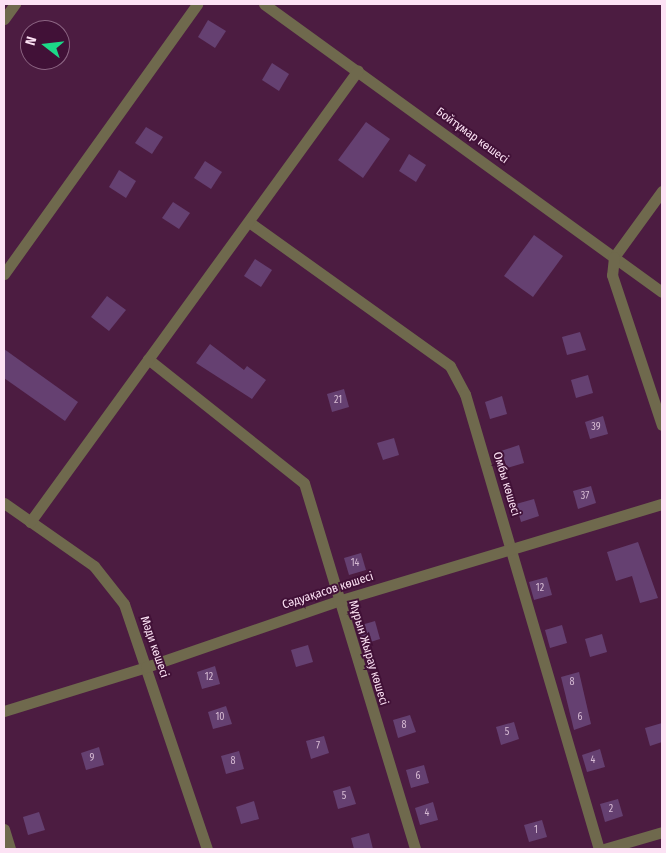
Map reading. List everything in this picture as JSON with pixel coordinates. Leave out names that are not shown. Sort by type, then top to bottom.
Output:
[{"type":"street","points":[[4,19],[15,4]]},
{"type":"street","points":[[4,274],[196,4]]},
{"type":"street","name":"Бойтұмар көшесі","points":[[264,4],[358,70],[662,292]]},
{"type":"street","points":[[30,522],[358,70]]},
{"type":"street","points":[[662,191],[614,257],[612,275],[662,425]]},
{"type":"street","name":"Омбы көшесі","points":[[249,222],[450,366],[465,394],[599,849]]},
{"type":"street","name":"Мұрын Жырау көшесі","points":[[148,359],[304,483],[338,601],[415,849]]},
{"type":"street","name":"Мәди көшесі","points":[[4,503],[94,566],[124,604],[207,849]]},
{"type":"street","name":"Сәдуақасов көшесі","points":[[4,711],[146,667],[338,601],[662,504]]},
{"type":"street","points":[[4,829],[10,849]]},
{"type":"street","points":[[604,849],[662,832]]},
{"type":"building","points":[[208,20],[226,31],[215,48],[198,37]]},
{"type":"building","points":[[272,63],[289,74],[279,91],[262,80]]},
{"type":"building","points":[[366,122],[390,139],[363,178],[338,160]]},
{"type":"building","points":[[146,127],[163,137],[152,154],[135,143]]},
{"type":"building","points":[[409,154],[426,165],[416,182],[399,171]]},
{"type":"building","points":[[205,161],[222,172],[211,189],[194,178]]},
{"type":"building","points":[[119,170],[136,181],[126,198],[109,187]]},
{"type":"building","points":[[173,202],[190,213],[179,229],[162,218]]},
{"type":"building","points":[[534,235],[563,256],[533,297],[504,276]]},
{"type":"building","points":[[255,259],[272,270],[261,287],[244,276]]},
{"type":"building","points":[[107,296],[126,310],[109,331],[91,317]]},
{"type":"building","points":[[580,332],[586,350],[567,355],[562,337]]},
{"type":"building","points":[[210,344],[244,370],[247,366],[266,380],[252,399],[196,363]]},
{"type":"building","points":[[4,349],[78,402],[65,421],[4,378]]},
{"type":"building","points":[[588,375],[593,393],[576,398],[571,380]]},
{"type":"building","points":[[344,389],[349,407],[332,412],[327,394]]},
{"type":"building","points":[[502,396],[507,414],[490,419],[485,402]]},
{"type":"building","points":[[603,416],[608,434],[590,439],[585,422]]},
{"type":"building","points":[[394,438],[399,455],[383,460],[377,443]]},
{"type":"building","points":[[519,445],[524,463],[507,468],[501,451]]},
{"type":"building","points":[[591,486],[596,503],[578,509],[573,491]]},
{"type":"building","points":[[534,499],[539,516],[521,522],[516,504]]},
{"type":"building","points":[[638,542],[658,598],[640,603],[632,576],[616,581],[607,552]]},
{"type":"building","points":[[361,553],[366,570],[349,575],[344,558]]},
{"type":"building","points":[[547,577],[552,595],[534,600],[529,582]]},
{"type":"building","points":[[375,621],[380,639],[364,644],[358,626]]},
{"type":"building","points":[[562,625],[567,643],[550,648],[545,630]]},
{"type":"building","points":[[602,634],[607,652],[590,657],[585,639]]},
{"type":"building","points":[[308,645],[313,662],[296,667],[291,650]]},
{"type":"building","points":[[215,666],[220,684],[202,689],[197,672]]},
{"type":"building","points":[[579,672],[591,724],[574,730],[561,677]]},
{"type":"building","points":[[226,706],[232,724],[213,729],[208,712]]},
{"type":"building","points":[[410,715],[416,732],[398,738],[393,720]]},
{"type":"building","points":[[514,722],[519,739],[501,745],[496,727]]},
{"type":"building","points":[[662,723],[662,742],[650,746],[645,728]]},
{"type":"building","points":[[324,736],[329,753],[311,759],[306,741]]},
{"type":"building","points":[[99,747],[104,765],[86,770],[81,753]]},
{"type":"building","points":[[600,749],[605,767],[587,772],[582,755]]},
{"type":"building","points":[[239,751],[244,769],[226,774],[221,756]]},
{"type":"building","points":[[424,765],[429,783],[411,788],[406,770]]},
{"type":"building","points":[[350,786],[356,804],[338,809],[333,791]]},
{"type":"building","points":[[618,799],[623,816],[605,822],[600,804]]},
{"type":"building","points":[[254,801],[259,819],[241,824],[236,807]]},
{"type":"building","points":[[433,802],[438,820],[420,825],[415,808]]},
{"type":"building","points":[[39,812],[45,830],[28,835],[23,817]]},
{"type":"building","points":[[542,820],[547,837],[529,842],[524,825]]},
{"type":"building","points":[[369,833],[373,849],[354,849],[351,838]]}]
